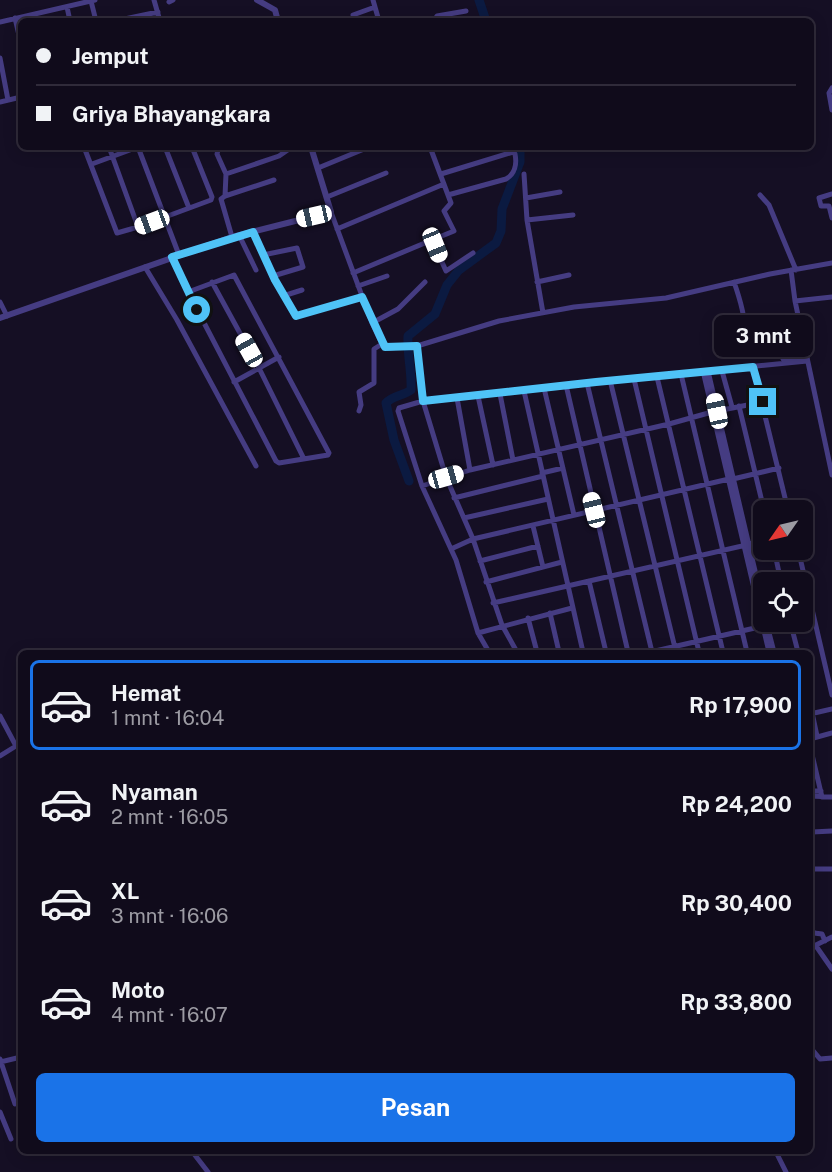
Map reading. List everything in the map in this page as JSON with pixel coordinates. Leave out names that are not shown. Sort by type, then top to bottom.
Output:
[{"type":"street","points":[[154,0],[159,18]]},
{"type":"street","points":[[257,0],[275,10]]},
{"type":"street","points":[[271,0],[277,18]]},
{"type":"street","points":[[0,22],[93,1],[96,18]]},
{"type":"street","points":[[353,15],[374,2],[378,18]]},
{"type":"street","points":[[67,7],[69,18]]},
{"type":"street","points":[[435,18],[465,11]]},
{"type":"street","points":[[41,12],[42,18]]},
{"type":"street","points":[[129,18],[158,12]]},
{"type":"street","points":[[15,18],[18,31]]},
{"type":"street","points":[[0,58],[8,100]]},
{"type":"street","points":[[831,90],[832,110]]},
{"type":"street","points":[[0,102],[18,98]]},
{"type":"street","points":[[85,150],[116,232],[165,218],[211,200],[212,197],[193,150]]},
{"type":"street","points":[[110,150],[138,227]]},
{"type":"street","points":[[92,164],[130,150]]},
{"type":"street","points":[[139,150],[165,218],[188,292],[276,461],[279,463],[328,455],[279,357],[234,275],[188,292]]},
{"type":"street","points":[[166,150],[189,208]]},
{"type":"street","points":[[218,150],[226,174],[225,195]]},
{"type":"street","points":[[226,174],[279,156],[288,150]]},
{"type":"street","points":[[312,150],[353,273],[372,323],[386,348],[413,346],[499,321],[574,307],[666,298],[832,263]]},
{"type":"street","points":[[318,168],[362,150]]},
{"type":"street","points":[[353,273],[454,231],[444,211],[451,204],[431,150]]},
{"type":"street","points":[[441,174],[513,152],[515,154],[516,166],[513,173],[506,179],[448,195]]},
{"type":"street","points":[[327,197],[386,173]]},
{"type":"street","points":[[524,174],[527,220],[543,313]]},
{"type":"street","points":[[256,270],[236,236],[221,199],[225,195],[274,180]]},
{"type":"street","points":[[337,229],[444,184]]},
{"type":"street","points":[[526,198],[561,192]]},
{"type":"street","points":[[832,194],[819,198],[821,206],[829,206],[832,218]]},
{"type":"street","points":[[760,195],[769,205],[793,270],[795,301],[806,359],[832,475]]},
{"type":"street","points":[[0,302],[4,317],[236,236],[331,212]]},
{"type":"street","points":[[527,220],[573,215]]},
{"type":"street","points":[[253,232],[283,296],[297,316],[362,297]]},
{"type":"street","points":[[432,240],[446,271],[473,253]]},
{"type":"street","points":[[263,255],[297,248],[303,267],[273,276]]},
{"type":"street","points":[[145,267],[177,320],[256,466]]},
{"type":"street","points":[[537,282],[569,275]]},
{"type":"street","points":[[358,286],[387,276]]},
{"type":"street","points":[[212,282],[259,368],[304,459]]},
{"type":"street","points":[[372,323],[398,309],[425,282]]},
{"type":"street","points":[[734,282],[740,299],[746,337],[743,345]]},
{"type":"street","points":[[283,296],[303,290]]},
{"type":"street","points":[[795,301],[832,297]]},
{"type":"street","points":[[359,411],[361,405],[358,392],[374,383],[374,349],[382,344]]},
{"type":"street","points":[[413,346],[423,401],[446,477],[473,539],[493,603],[516,650]]},
{"type":"street","points":[[781,350],[783,358],[806,359]]},
{"type":"street","points":[[234,382],[279,357]]},
{"type":"street","points":[[488,650],[478,633],[451,549],[423,486],[398,410],[423,401],[753,367],[806,359]]},
{"type":"street","points":[[753,367],[786,500]]},
{"type":"street","points":[[722,370],[732,407]]},
{"type":"street","points":[[705,371],[753,573]]},
{"type":"street","points":[[681,374],[747,650]]},
{"type":"street","points":[[657,377],[722,650]]},
{"type":"street","points":[[634,379],[699,650]]},
{"type":"street","points":[[610,381],[675,650],[753,628]]},
{"type":"street","points":[[586,383],[651,650]]},
{"type":"street","points":[[566,385],[628,650]]},
{"type":"street","points":[[544,388],[574,516]]},
{"type":"street","points":[[524,391],[582,650]]},
{"type":"street","points":[[500,393],[513,460]]},
{"type":"street","points":[[478,396],[493,465]]},
{"type":"street","points":[[457,398],[470,470]]},
{"type":"street","points":[[423,486],[470,470],[693,419],[732,407],[763,402]]},
{"type":"street","points":[[739,406],[762,500]]},
{"type":"street","points":[[454,498],[562,468]]},
{"type":"street","points":[[451,549],[473,539],[779,468]]},
{"type":"street","points":[[464,518],[548,499]]},
{"type":"street","points":[[533,526],[543,567]]},
{"type":"street","points":[[493,603],[753,543]]},
{"type":"street","points":[[746,545],[754,572]]},
{"type":"street","points":[[480,561],[538,546]]},
{"type":"street","points":[[486,582],[562,562]]},
{"type":"street","points":[[589,581],[606,650]]},
{"type":"street","points":[[478,633],[572,608]]},
{"type":"street","points":[[550,613],[559,650]]},
{"type":"street","points":[[813,614],[832,695]]},
{"type":"street","points":[[528,618],[536,650]]},
{"type":"street","points":[[767,632],[771,650]]},
{"type":"street","points":[[793,632],[797,650]]},
{"type":"street","points":[[813,714],[832,709]]},
{"type":"street","points":[[0,716],[16,746],[0,756]]},
{"type":"street","points":[[813,721],[817,736]]},
{"type":"street","points":[[813,738],[832,733]]},
{"type":"street","points":[[813,759],[821,794]]},
{"type":"street","points":[[813,792],[832,797]]},
{"type":"street","points":[[813,795],[821,794]]},
{"type":"street","points":[[813,832],[832,831]]},
{"type":"street","points":[[813,869],[832,869]]},
{"type":"street","points":[[813,932],[822,934],[825,941]]},
{"type":"street","points":[[813,946],[832,937]]},
{"type":"street","points":[[813,947],[832,969]]},
{"type":"street","points":[[813,1051],[820,1059],[832,1058]]},
{"type":"street","points":[[15,1104],[0,1061],[18,1058]]},
{"type":"street","points":[[0,1112],[11,1139]]},
{"type":"street","points":[[194,1154],[208,1172]]},
{"type":"street","points":[[777,1154],[786,1172]]},
{"type":"waterway","points":[[479,0],[485,18]]},
{"type":"waterway","points":[[409,481],[394,440],[386,403],[411,390],[408,336],[435,314],[447,285],[459,270],[496,243],[501,231],[502,209],[520,162],[520,150]]},
{"type":"route","points":[[197,310],[172,257],[253,232],[294,315],[362,297],[385,347],[417,346],[423,401],[753,367],[763,402]]}]
